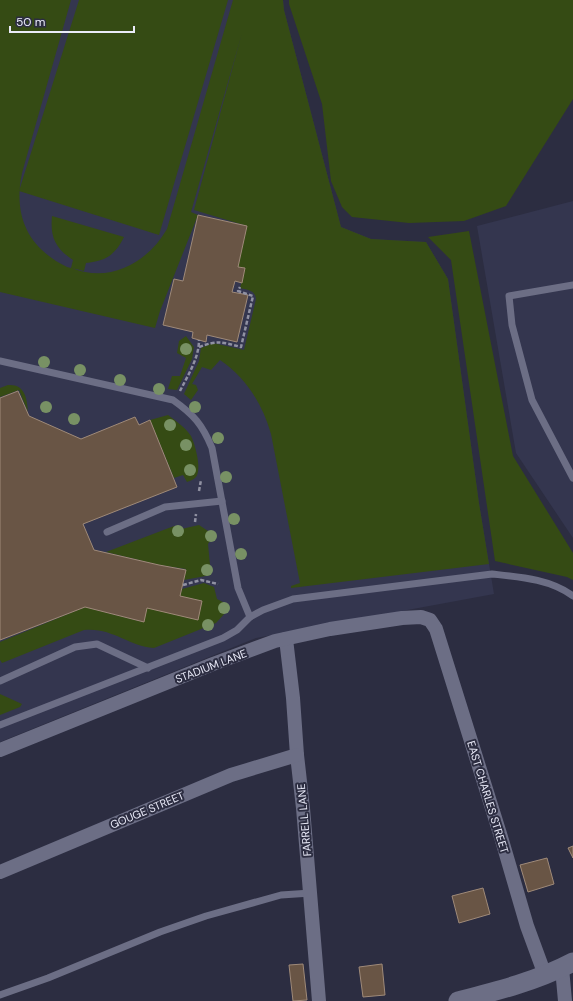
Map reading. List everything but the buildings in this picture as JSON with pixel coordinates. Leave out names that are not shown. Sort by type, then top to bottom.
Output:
[{"type":"main road","points":[[458,1001],[545,976],[567,965]]},
{"type":"street","name":"STADIUM LANE","points":[[0,750],[213,664],[275,641],[330,629],[402,618],[421,617],[430,620]]},
{"type":"street","name":"EAST CHARLES STREET","points":[[430,620],[436,629],[501,837],[527,926],[545,976]]},
{"type":"street","name":"FARRELL LANE","points":[[286,639],[311,892],[318,1001]]},
{"type":"street","name":"GOUGE STREET","points":[[0,872],[232,775],[297,755]]},
{"type":"street","points":[[565,1001],[567,965]]},
{"type":"lane","points":[[573,285],[509,296],[512,325],[532,400],[573,478]]},
{"type":"lane","points":[[0,361],[173,400],[188,411],[204,429],[212,448],[238,588],[250,617]]},
{"type":"lane","points":[[107,532],[165,507],[222,501]]},
{"type":"lane","points":[[0,725],[224,638],[237,630],[250,617],[293,598],[492,574],[522,577],[540,581],[566,591],[573,596]]},
{"type":"lane","points":[[0,681],[75,647],[97,644],[148,668]]},
{"type":"lane","points":[[0,995],[48,978],[160,932],[206,916],[281,895],[311,892]]},
{"type":"path","points":[[199,347],[213,342],[222,342],[241,347],[253,296],[238,292],[240,287]]},
{"type":"path","points":[[175,402],[192,369],[199,347],[199,340]]},
{"type":"path","points":[[183,584],[202,580],[218,584]]},
{"type":"shaded area","points":[[0,0],[283,0],[284,10],[341,227],[371,239],[426,242],[448,279],[479,503],[494,594],[256,638],[0,742]]},
{"type":"shaded area","points":[[573,201],[573,538],[516,453],[477,226]]},
{"type":"green space","points":[[0,0],[71,0],[22,173],[20,203],[26,229],[33,240],[42,250],[67,267],[71,268],[73,260],[62,251],[55,241],[52,230],[52,216],[124,237],[113,253],[99,261],[86,263],[84,271],[72,268],[86,272],[100,273],[127,267],[139,260],[159,241],[167,229],[233,0],[283,0],[284,10],[341,227],[371,239],[426,242],[448,279],[479,503],[489,564],[291,588],[291,586],[300,583],[271,434],[258,402],[238,375],[220,360],[211,370],[202,367],[192,384],[196,385],[198,390],[191,400],[184,394],[199,361],[201,348],[213,343],[244,350],[256,299],[253,292],[240,288],[245,268],[238,267],[247,226],[194,210],[242,33],[191,212],[198,215],[160,311],[155,328],[0,292]]},
{"type":"green space","points":[[79,0],[228,0],[159,235],[19,191]]},
{"type":"green space","points":[[289,0],[573,0],[573,99],[506,206],[464,221],[409,223],[352,217],[342,207],[331,181],[322,104],[289,4]]},
{"type":"green space","points":[[469,231],[513,456],[573,553],[573,580],[567,577],[495,561],[451,260],[428,237]]},
{"type":"green space","points":[[186,336],[194,347],[192,359],[177,390],[168,389],[172,376],[180,376],[186,358],[177,353],[179,341]]},
{"type":"green space","points":[[8,385],[14,385],[22,389],[26,397],[28,412],[19,390],[0,397],[0,388]]},
{"type":"green space","points":[[168,415],[180,424],[191,436],[198,458],[197,475],[195,478],[187,482],[183,475],[174,478],[150,420]]},
{"type":"green space","points":[[199,525],[214,535],[208,544],[211,575],[184,580],[186,569],[159,565],[106,552],[174,526],[177,530]]},
{"type":"green space","points":[[204,583],[214,587],[217,599],[227,604],[227,611],[216,623],[154,648],[136,644],[103,631],[84,630],[2,663],[0,660],[0,642],[85,607],[143,622],[147,608],[202,601],[180,596],[182,589]]},
{"type":"green space","points":[[0,694],[22,704],[20,707],[0,715]]}]
